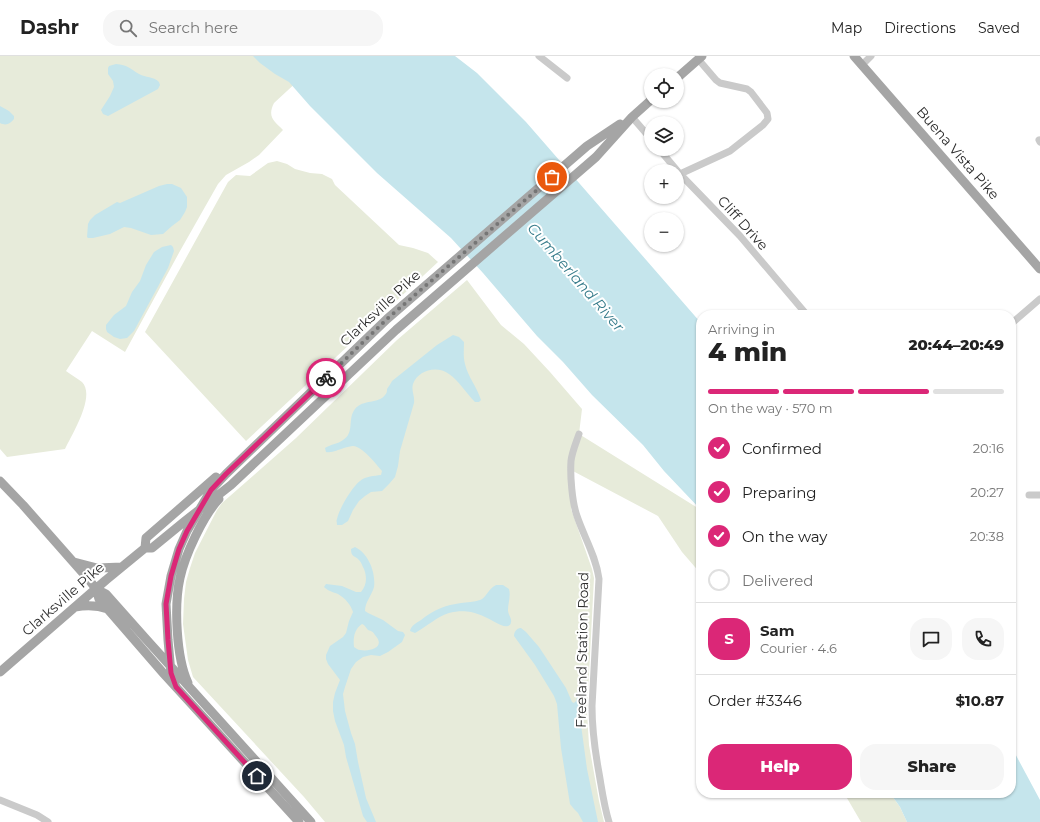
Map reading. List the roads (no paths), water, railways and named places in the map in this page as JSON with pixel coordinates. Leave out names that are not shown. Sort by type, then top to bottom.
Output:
[{"type":"main road","name":"Buena Vista Pike","points":[[854,56],[1040,269]]},
{"type":"main road","points":[[684,72],[700,58]]},
{"type":"main road","name":"Clarksville Pike","points":[[0,672],[122,567],[231,485],[396,330],[596,157],[632,117],[644,106]]},
{"type":"main road","name":"Clarksville Pike","points":[[149,548],[146,538],[220,474],[226,474],[387,319],[587,146],[632,117]]},
{"type":"main road","points":[[176,687],[170,666],[166,604],[171,576],[179,549],[200,509],[211,490],[226,474]]},
{"type":"main road","points":[[0,481],[23,505],[96,589],[100,599],[108,609],[176,687],[299,822]]},
{"type":"main road","points":[[190,688],[184,675],[177,632],[176,611],[180,578],[190,547],[203,523],[216,503],[231,485]]},
{"type":"main road","points":[[72,561],[94,568],[122,567]]},
{"type":"main road","points":[[96,589],[106,594],[311,822]]},
{"type":"main road","points":[[75,607],[98,606],[108,609]]},
{"type":"street","points":[[539,56],[567,78]]},
{"type":"street","points":[[862,65],[871,56]]},
{"type":"street","points":[[684,172],[730,150],[763,125],[768,119],[767,113],[751,92],[747,89],[720,83],[716,80],[700,58]]},
{"type":"street","points":[[632,117],[644,131]]},
{"type":"street","name":"Cliff Drive","points":[[665,156],[672,164]]},
{"type":"street","name":"Cliff Drive","points":[[684,178],[740,236],[803,310]]},
{"type":"street","points":[[1016,320],[1040,299]]},
{"type":"street","name":"Freeland Station Road","points":[[578,434],[571,461],[572,491],[576,515],[595,558],[598,569],[599,579],[592,723],[594,745],[609,822]]},
{"type":"street","points":[[1030,495],[1040,495]]},
{"type":"street","points":[[0,800],[37,815],[48,822]]},
{"type":"water","name":"Cumberland River","points":[[253,56],[455,56],[477,73],[526,122],[696,317],[696,505],[664,471],[643,445],[592,395],[563,362],[537,336],[451,238],[377,173],[310,106],[289,82],[260,63]]},
{"type":"water","points":[[116,64],[126,66],[142,75],[154,79],[159,82],[160,85],[158,89],[108,116],[103,114],[101,110],[114,87],[113,81],[108,74],[108,68],[109,66]]},
{"type":"water","points":[[0,106],[14,116],[14,119],[9,123],[0,123]]},
{"type":"water","points":[[167,184],[172,184],[181,188],[187,197],[187,207],[180,220],[163,234],[151,235],[124,227],[110,234],[93,238],[87,237],[88,224],[95,215],[117,202],[120,203]]},
{"type":"water","points":[[171,245],[174,251],[168,268],[134,331],[127,338],[120,339],[114,337],[107,332],[106,325],[114,315],[126,306],[154,252],[162,247]]},
{"type":"water","points":[[453,335],[459,337],[464,342],[464,359],[466,369],[481,400],[479,402],[475,402],[456,380],[444,371],[428,370],[419,375],[413,384],[412,389],[414,403],[400,451],[395,477],[382,491],[371,492],[365,496],[359,501],[348,521],[342,525],[337,525],[340,510],[353,488],[365,478],[381,475],[382,471],[369,456],[357,447],[350,446],[333,452],[326,452],[325,448],[347,437],[350,430],[351,417],[358,406],[382,398],[386,394],[392,381],[437,345]]},
{"type":"water","points":[[355,547],[364,554],[374,575],[374,587],[365,611],[383,620],[398,631],[403,632],[405,635],[402,642],[388,652],[380,656],[371,655],[363,657],[356,662],[351,669],[343,694],[345,711],[355,744],[366,798],[376,822],[367,822],[363,816],[344,745],[333,711],[335,693],[340,680],[326,659],[330,646],[343,637],[346,633],[353,612],[349,604],[343,598],[324,587],[326,584],[342,586],[356,592],[361,592],[365,584],[366,575],[364,569],[358,558],[352,555],[351,549]],"holes":[[[362,624],[368,630],[373,632],[378,639],[379,643],[376,648],[359,650],[354,647],[356,631],[359,626]]]},
{"type":"water","points":[[496,585],[503,585],[509,589],[510,592],[508,610],[511,624],[508,626],[500,625],[475,613],[460,611],[445,614],[415,633],[410,631],[414,625],[440,608],[480,600]]},
{"type":"water","points":[[521,628],[539,647],[574,703],[576,701],[583,670],[582,694],[579,710],[587,769],[598,822],[583,822],[578,813],[570,804],[561,748],[557,704],[554,696],[535,665],[514,636],[517,629]]},
{"type":"water","points":[[1016,755],[1040,800],[1040,822],[907,822],[900,807],[894,798],[1016,798]]}]
